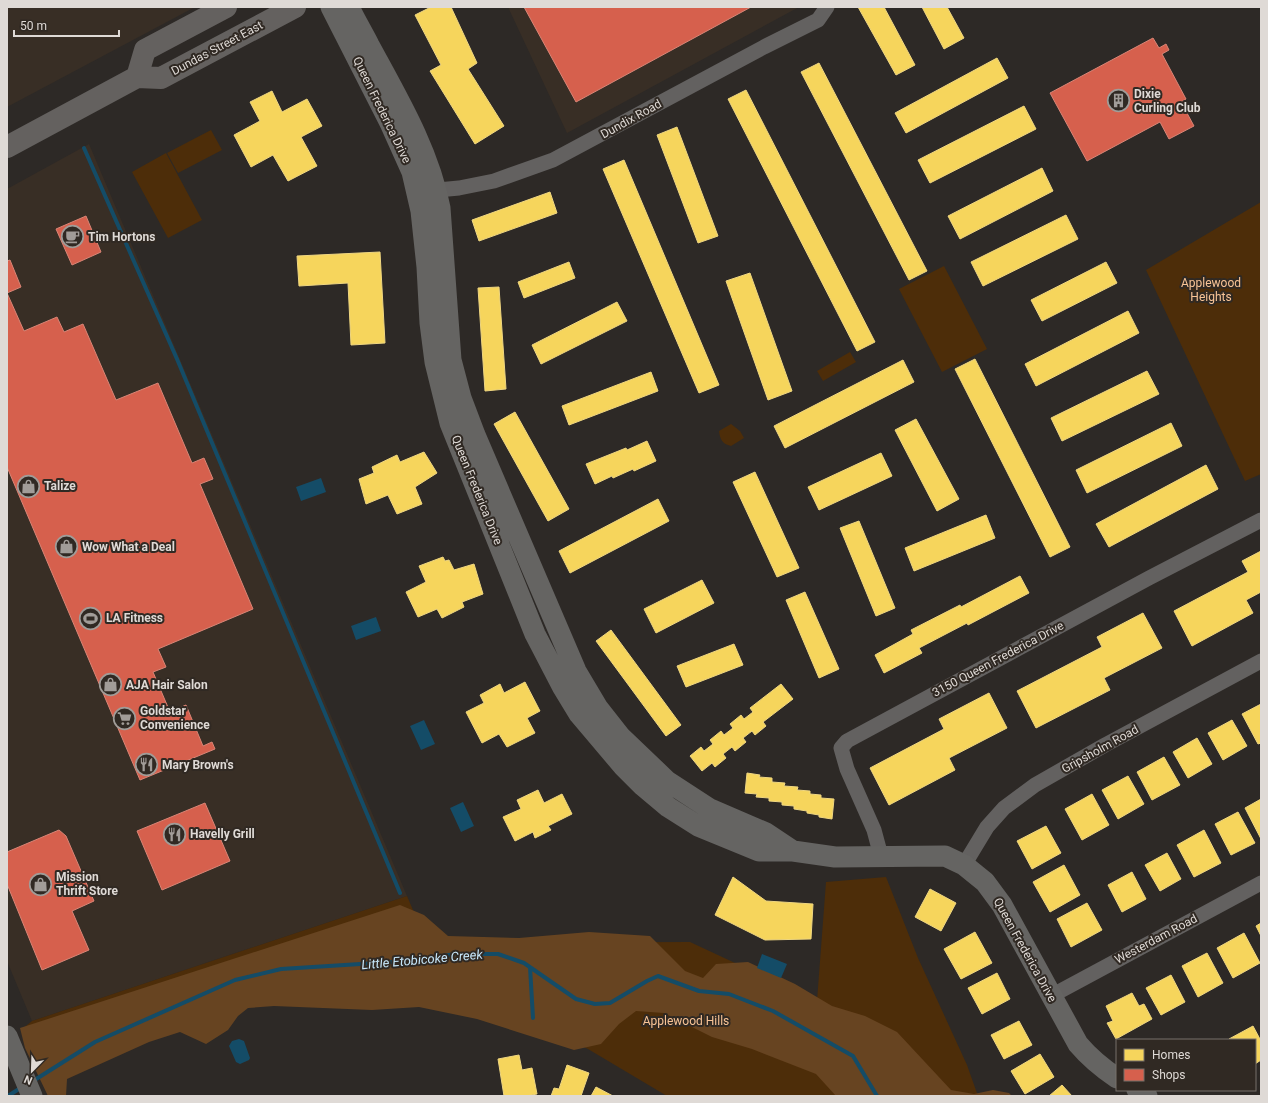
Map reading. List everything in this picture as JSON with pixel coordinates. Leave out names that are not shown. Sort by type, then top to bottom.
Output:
[{"type":"main road","points":[[7,147],[137,77],[145,50],[226,7]]},
{"type":"main road","name":"Dundas Street East","points":[[137,77],[161,78],[295,7]]},
{"type":"street","name":"Queen Frederica Drive","points":[[331,7],[335,18],[372,86],[403,149],[412,172],[427,191],[441,220],[451,360],[461,398],[475,435],[576,671],[598,708],[620,736],[667,781],[710,809],[766,834],[793,851],[835,858],[945,856],[964,865],[985,882],[1002,905],[1078,1044],[1088,1055],[1116,1077]]},
{"type":"street","name":"Queen Frederica Drive","points":[[349,7],[419,140],[427,191]]},
{"type":"street","name":"Dundix Road","points":[[427,191],[459,188],[494,181],[553,160],[764,46],[818,20],[828,7]]},
{"type":"street","name":"3150 Queen Frederica Drive","points":[[881,856],[874,830],[847,769],[841,748],[847,741],[1149,578],[1261,520]]},
{"type":"street","name":"Gripsholm Road","points":[[964,865],[987,827],[1004,808],[1035,785],[1105,745],[1261,661]]},
{"type":"street","name":"Westerdam Road","points":[[1051,996],[1261,883]]},
{"type":"street","points":[[8,1039],[32,1096]]},
{"type":"shaded area","points":[[7,7],[195,7],[7,107]]},
{"type":"shaded area","points":[[508,7],[799,7],[567,133]]},
{"type":"shaded area","points":[[89,144],[407,896],[32,1021],[7,961],[7,189]]},
{"type":"green space","points":[[211,130],[222,150],[178,173],[167,153]]},
{"type":"green space","points":[[166,153],[202,220],[168,238],[132,172]]},
{"type":"green space","name":"Applewood Heights","points":[[1261,202],[1261,474],[1245,481],[1146,270]]},
{"type":"green space","points":[[944,266],[987,349],[942,372],[899,289]]},
{"type":"green space","points":[[850,352],[856,362],[823,381],[817,371]]},
{"type":"green space","points":[[731,424],[740,431],[744,438],[731,446],[722,441],[719,431]]},
{"type":"green space","name":"Applewood Hills","points":[[886,877],[918,958],[967,1065],[978,1096],[667,1096],[588,1049],[457,985],[258,992],[21,1030],[32,1021],[407,896],[427,943],[690,942],[817,1001],[826,882]]},
{"type":"green space","name":"Applewood Hills","points":[[400,905],[424,915],[448,936],[519,938],[589,932],[650,936],[685,971],[703,978],[716,964],[748,962],[795,984],[832,1006],[865,1016],[897,1032],[951,1090],[974,1094],[993,1090],[1009,1093],[1012,1096],[836,1096],[816,1074],[752,1049],[712,1037],[664,1013],[636,1011],[619,1024],[601,1044],[574,1050],[477,1019],[419,1007],[372,1010],[274,1006],[248,1008],[238,1016],[228,1030],[206,1044],[180,1032],[149,1042],[67,1079],[66,1096],[48,1096],[25,1048],[20,1028]]},
{"type":"water","points":[[321,478],[326,492],[301,501],[296,487]]},
{"type":"water","points":[[376,617],[381,631],[356,640],[351,626]]},
{"type":"water","points":[[424,720],[435,744],[421,750],[410,726]]},
{"type":"water","points":[[463,802],[474,826],[461,832],[450,808]]},
{"type":"water","points":[[762,954],[787,964],[781,978],[757,968]]},
{"type":"water","points":[[239,1039],[244,1041],[250,1058],[249,1060],[240,1064],[236,1062],[229,1046],[232,1041]]},
{"type":"building: Homes","points":[[431,7],[451,7],[477,63],[468,69],[504,126],[475,144],[430,71],[441,65],[415,15]]},
{"type":"building: Homes","points":[[858,7],[884,7],[915,65],[896,75]]},
{"type":"building: Homes","points":[[922,7],[947,7],[964,38],[944,49]]},
{"type":"building: Homes","points":[[997,58],[1008,78],[906,133],[895,113]]},
{"type":"building: Homes","points":[[819,63],[927,271],[909,280],[801,72]]},
{"type":"building: Homes","points":[[746,90],[875,342],[857,351],[728,99]]},
{"type":"building: Homes","points":[[272,91],[282,112],[307,99],[322,126],[301,137],[317,166],[288,181],[273,155],[251,167],[234,135],[260,121],[250,102]]},
{"type":"building: Homes","points":[[1024,106],[1036,129],[930,183],[918,160]]},
{"type":"building: Homes","points":[[677,127],[718,236],[698,243],[657,135]]},
{"type":"building: Homes","points":[[624,160],[719,385],[699,393],[603,169]]},
{"type":"building: Homes","points":[[1042,168],[1053,191],[960,239],[948,216]]},
{"type":"building: Homes","points":[[550,192],[557,213],[479,241],[472,220]]},
{"type":"building: Homes","points":[[1066,215],[1078,239],[983,286],[971,262]]},
{"type":"building: Homes","points":[[380,252],[385,343],[351,345],[348,283],[299,286],[297,256]]},
{"type":"building: Homes","points":[[569,262],[575,278],[524,298],[518,282]]},
{"type":"building: Homes","points":[[1106,262],[1117,283],[1042,321],[1031,300]]},
{"type":"building: Homes","points":[[750,273],[792,391],[768,400],[726,281]]},
{"type":"building: Homes","points":[[499,287],[506,389],[485,391],[478,288]]},
{"type":"building: Homes","points":[[617,302],[627,321],[541,364],[532,345]]},
{"type":"building: Homes","points":[[1128,311],[1139,333],[1036,386],[1025,364]]},
{"type":"building: Homes","points":[[975,359],[1070,547],[1050,557],[955,369]]},
{"type":"building: Homes","points":[[903,360],[914,382],[785,448],[774,426]]},
{"type":"building: Homes","points":[[1147,371],[1159,394],[1062,441],[1051,418]]},
{"type":"building: Homes","points":[[651,372],[658,391],[569,425],[562,406]]},
{"type":"building: Homes","points":[[515,412],[569,509],[548,521],[494,424]]},
{"type":"building: Homes","points":[[916,419],[959,499],[937,511],[895,430]]},
{"type":"building: Homes","points":[[1171,423],[1182,446],[1087,493],[1076,470]]},
{"type":"building: Homes","points":[[647,441],[656,461],[634,471],[633,469],[613,478],[612,476],[595,484],[586,464],[626,448],[627,450]]},
{"type":"building: Homes","points":[[424,452],[437,473],[415,487],[422,504],[397,514],[388,495],[366,504],[359,479],[374,473],[372,467],[397,455],[400,462]]},
{"type":"building: Homes","points":[[881,453],[892,476],[819,510],[808,487]]},
{"type":"building: Homes","points":[[1206,465],[1218,489],[1109,547],[1096,524]]},
{"type":"building: Homes","points":[[755,472],[799,568],[777,577],[733,482]]},
{"type":"building: Homes","points":[[658,499],[669,521],[570,573],[559,551]]},
{"type":"building: Homes","points":[[986,515],[995,538],[914,571],[905,548]]},
{"type":"building: Homes","points":[[859,521],[895,608],[876,616],[840,528]]},
{"type":"building: Homes","points":[[1261,551],[1261,592],[1246,600],[1253,613],[1192,646],[1174,611],[1248,572],[1242,561]]},
{"type":"building: Homes","points":[[443,557],[445,561],[449,560],[454,570],[474,564],[483,594],[462,602],[464,607],[442,618],[437,609],[418,617],[406,592],[426,582],[419,566]]},
{"type":"building: Homes","points":[[1020,576],[1029,593],[968,625],[967,623],[919,648],[922,653],[884,673],[875,655],[913,634],[911,630],[960,605],[961,607]]},
{"type":"building: Homes","points":[[702,580],[714,603],[656,633],[644,609]]},
{"type":"building: Homes","points":[[805,592],[839,669],[819,678],[786,600]]},
{"type":"building: Homes","points":[[1143,613],[1162,648],[1104,678],[1110,690],[1036,728],[1017,691],[1102,647],[1097,637]]},
{"type":"building: Homes","points":[[611,630],[681,725],[666,736],[596,641]]},
{"type":"building: Homes","points":[[734,644],[743,665],[686,687],[677,666]]},
{"type":"building: Homes","points":[[525,682],[540,711],[527,718],[535,733],[507,747],[499,734],[482,743],[466,712],[484,703],[480,695],[500,684],[504,693]]},
{"type":"building: Homes","points":[[781,684],[793,699],[763,722],[766,726],[755,735],[752,731],[743,738],[746,742],[735,751],[732,747],[723,754],[726,758],[715,767],[712,763],[702,771],[690,756],[701,747],[704,751],[713,744],[710,740],[721,731],[724,735],[733,728],[730,724],[741,715],[744,719],[753,712],[750,708]]},
{"type":"building: Homes","points":[[989,693],[1007,728],[949,758],[955,770],[889,805],[870,768],[944,729],[939,719]]},
{"type":"building: Homes","points":[[1261,704],[1261,743],[1258,744],[1242,714]]},
{"type":"building: Homes","points":[[1232,720],[1247,746],[1223,760],[1208,733]]},
{"type":"building: Homes","points":[[1197,738],[1212,764],[1188,778],[1173,752]]},
{"type":"building: Homes","points":[[1164,757],[1180,785],[1152,800],[1137,772]]},
{"type":"building: Homes","points":[[747,773],[760,775],[759,777],[772,778],[772,782],[785,783],[784,786],[798,787],[797,790],[810,791],[810,794],[821,795],[821,798],[834,799],[832,819],[819,817],[819,815],[807,813],[807,811],[794,809],[794,806],[782,805],[782,802],[769,801],[769,798],[756,797],[757,794],[745,793]]},
{"type":"building: Homes","points":[[1128,776],[1144,804],[1118,819],[1102,790]]},
{"type":"building: Homes","points":[[538,790],[544,803],[562,794],[572,814],[548,826],[551,830],[535,838],[533,832],[515,841],[503,817],[521,809],[517,800]]},
{"type":"building: Homes","points":[[1092,794],[1109,825],[1082,840],[1065,809]]},
{"type":"building: Homes","points":[[1261,799],[1261,839],[1245,808]]},
{"type":"building: Homes","points":[[1238,812],[1255,843],[1231,855],[1215,824]]},
{"type":"building: Homes","points":[[1046,826],[1061,853],[1032,869],[1017,841]]},
{"type":"building: Homes","points":[[1204,830],[1221,863],[1194,877],[1177,845]]},
{"type":"building: Homes","points":[[1167,853],[1181,879],[1160,891],[1145,865]]},
{"type":"building: Homes","points":[[1064,865],[1080,895],[1050,912],[1033,882]]},
{"type":"building: Homes","points":[[1132,872],[1146,899],[1122,912],[1108,885]]},
{"type":"building: Homes","points":[[733,877],[766,901],[813,904],[811,939],[765,940],[715,915]]},
{"type":"building: Homes","points":[[930,889],[956,903],[941,931],[915,917]]},
{"type":"building: Homes","points":[[1087,903],[1102,930],[1071,947],[1057,919]]},
{"type":"building: Homes","points":[[1261,923],[1261,936],[1256,926]]},
{"type":"building: Homes","points":[[975,932],[992,963],[961,979],[944,949]]},
{"type":"building: Homes","points":[[1244,933],[1260,963],[1233,978],[1217,948]]},
{"type":"building: Homes","points":[[1207,953],[1223,983],[1198,997],[1182,966]]},
{"type":"building: Homes","points":[[997,973],[1010,999],[982,1014],[968,988]]},
{"type":"building: Homes","points":[[1171,975],[1185,1002],[1161,1015],[1146,988]]},
{"type":"building: Homes","points":[[1132,993],[1139,1006],[1144,1004],[1152,1019],[1116,1039],[1107,1023],[1113,1021],[1106,1006]]},
{"type":"building: Homes","points":[[1019,1021],[1032,1045],[1004,1059],[991,1035]]},
{"type":"building: Homes","points":[[1253,1026],[1261,1041],[1261,1060],[1256,1063],[1256,1039],[1229,1039]]},
{"type":"building: Homes","points":[[1040,1054],[1054,1077],[1025,1094],[1011,1071]]},
{"type":"building: Homes","points":[[519,1055],[522,1070],[532,1068],[537,1094],[526,1096],[504,1096],[498,1059]]},
{"type":"building: Homes","points":[[567,1065],[589,1073],[581,1096],[551,1096],[554,1088],[559,1089]]},
{"type":"building: Homes","points":[[1062,1085],[1072,1096],[1049,1096]]},
{"type":"building: Homes","points":[[596,1087],[613,1096],[591,1096]]},
{"type":"building: Shops","points":[[524,7],[751,7],[576,102]]},
{"type":"building: Shops","name":"Dixie Curling Club","points":[[1153,38],[1159,48],[1166,44],[1169,50],[1162,54],[1186,99],[1181,102],[1194,126],[1169,139],[1160,122],[1087,161],[1050,93]]},
{"type":"building: Shops","points":[[86,216],[101,252],[72,265],[56,229]]},
{"type":"building: Shops","points":[[10,260],[21,287],[7,293],[7,261]]},
{"type":"building: Shops","points":[[7,293],[24,331],[57,317],[64,332],[83,324],[116,400],[158,383],[192,463],[204,458],[213,479],[200,484],[253,609],[158,649],[166,667],[153,672],[170,712],[186,705],[203,746],[212,742],[215,749],[140,780],[7,467]]},
{"type":"building: Shops","points":[[205,803],[230,861],[162,890],[137,831]]},
{"type":"building: Shops","points":[[59,830],[66,836],[94,901],[72,911],[89,950],[42,970],[7,884],[7,852]]},
{"type":"waterway","points":[[84,148],[177,359],[400,893]]},
{"type":"waterway","name":"Little Etobicoke Creek","points":[[33,1081],[95,1042],[235,980],[281,969],[408,961],[456,954],[498,954],[524,963],[576,999],[595,1004],[610,1003],[658,976],[699,991],[729,994],[773,1011],[853,1056],[877,1096]]},
{"type":"waterway","points":[[530,967],[533,1018]]},
{"type":"waterway","name":"Little Etobicoke Creek","points":[[8,1096],[22,1087]]},
{"type":"place","name":"Dixie Curling Club","points":[[1119,101]]},
{"type":"place","name":"Tim Hortons","points":[[72,237]]},
{"type":"place","name":"Talize","points":[[29,486]]},
{"type":"place","name":"Wow What a Deal","points":[[66,547]]},
{"type":"place","name":"LA Fitness","points":[[91,618]]},
{"type":"place","name":"AJA Hair Salon","points":[[110,685]]},
{"type":"place","name":"Goldstar Convenience","points":[[125,718]]},
{"type":"place","name":"Mary Brown's","points":[[146,765]]},
{"type":"place","name":"Havelly Grill","points":[[174,834]]},
{"type":"place","name":"Mission Thrift Store","points":[[41,884]]}]
